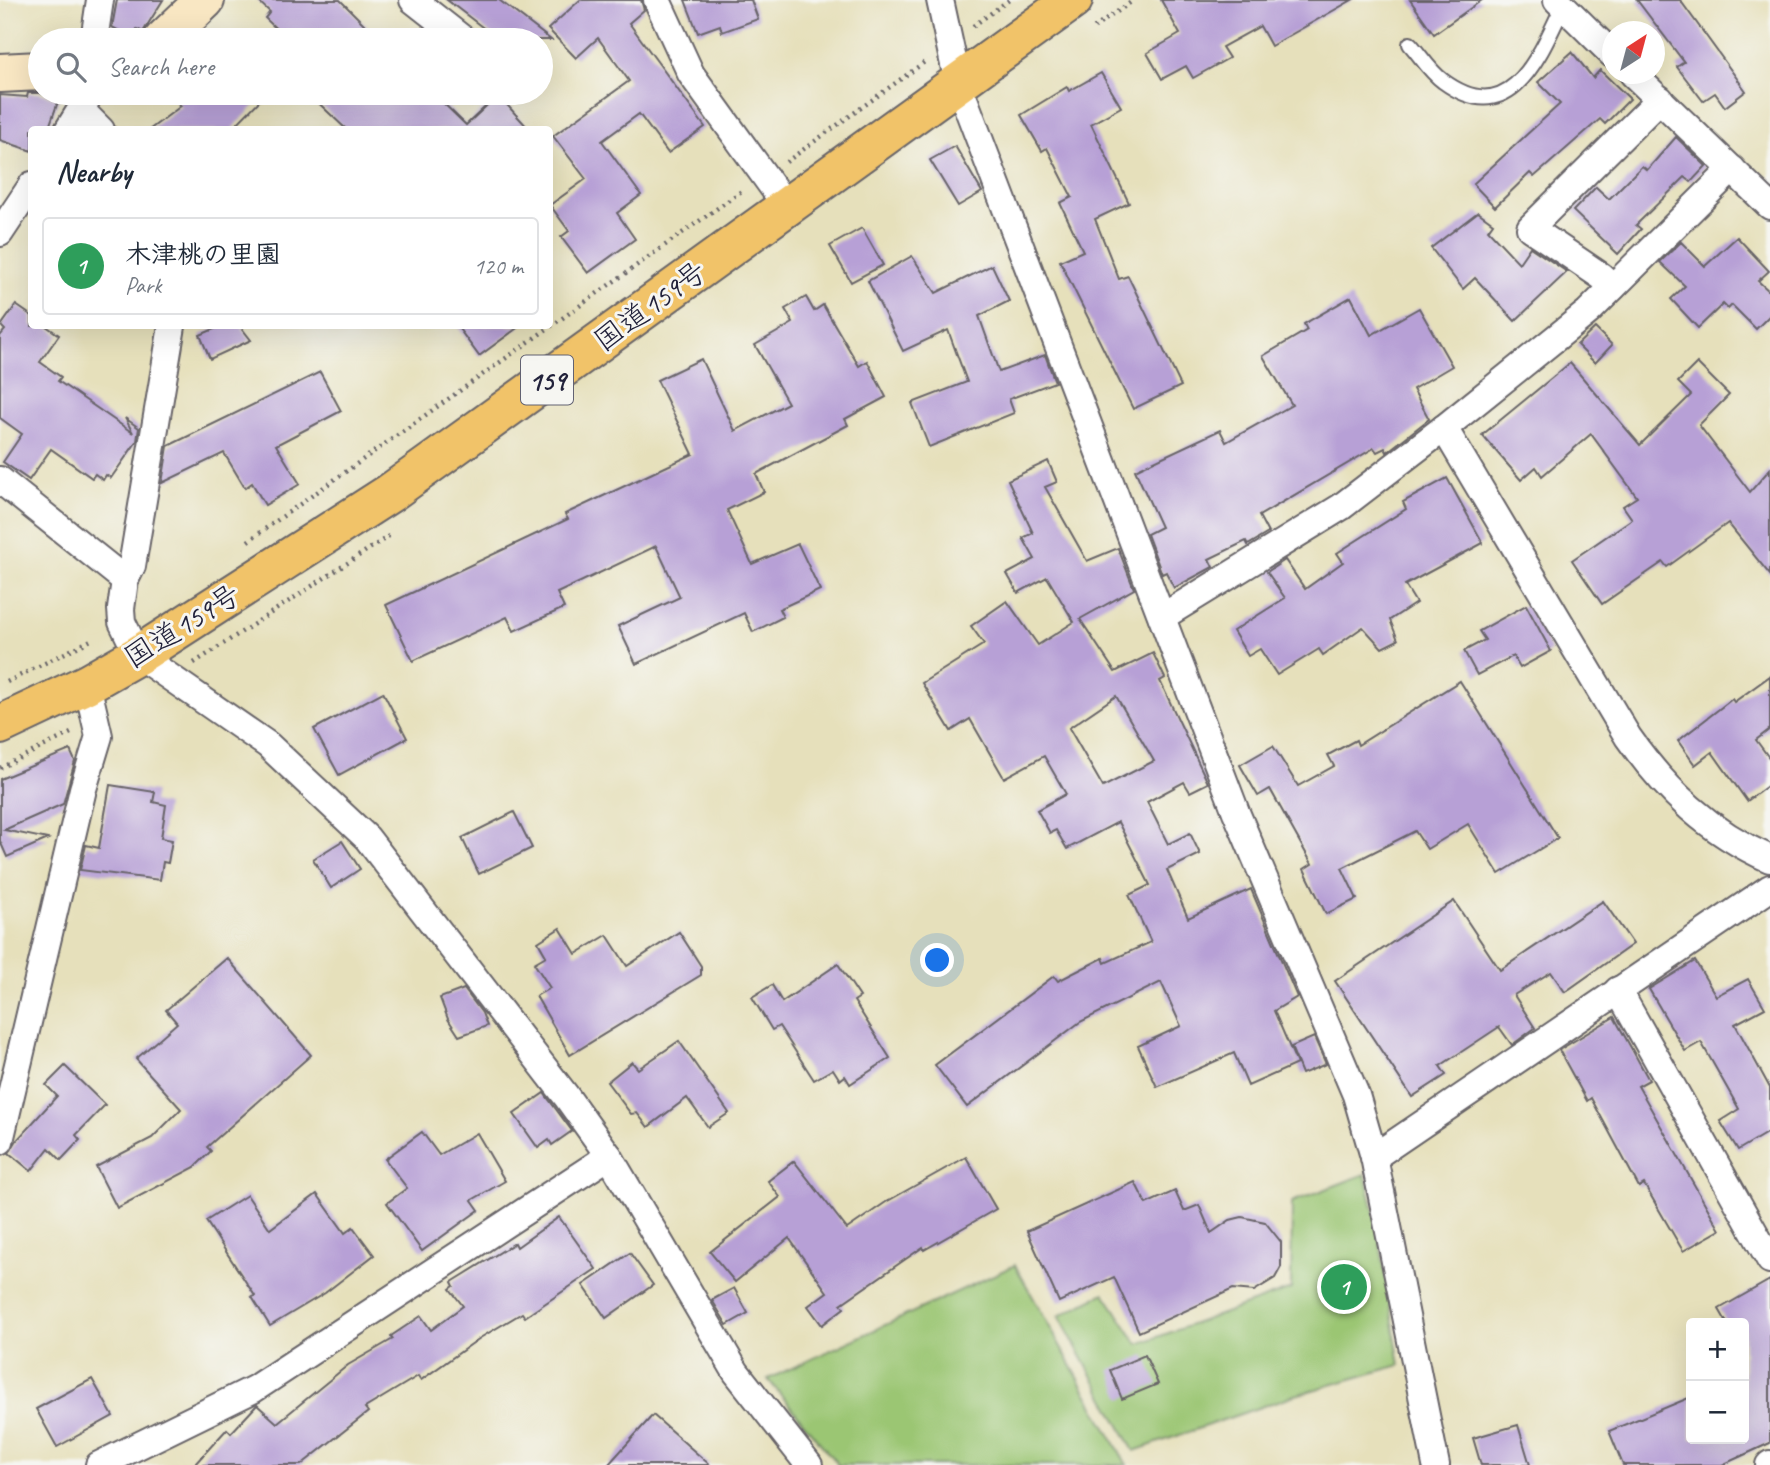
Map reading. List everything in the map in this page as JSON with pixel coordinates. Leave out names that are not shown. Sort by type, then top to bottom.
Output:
[{"type":"highway","name":"国道159号","points":[[0,725],[87,684],[130,638],[390,493],[1073,0]]},
{"type":"main road","points":[[176,28],[205,0]]},
{"type":"main road","points":[[0,73],[28,72]]},
{"type":"street","points":[[96,28],[100,0]]},
{"type":"street","points":[[413,0],[449,28]]},
{"type":"street","points":[[657,0],[691,74],[787,207]]},
{"type":"street","points":[[940,0],[958,83],[1236,812],[1345,1065],[1374,1157],[1436,1465]]},
{"type":"street","points":[[1560,3],[1602,44]]},
{"type":"street","points":[[1643,84],[1770,206]]},
{"type":"street","points":[[1613,287],[1530,228],[1660,100]]},
{"type":"street","points":[[79,111],[96,126]]},
{"type":"street","points":[[1162,618],[1341,507],[1444,428],[1588,312],[1732,169]]},
{"type":"street","points":[[0,233],[28,191]]},
{"type":"street","points":[[172,329],[132,566],[125,580],[121,609],[130,638],[268,745],[367,838],[609,1156],[736,1372],[809,1465]]},
{"type":"street","points":[[1444,428],[1628,737],[1653,772],[1682,802],[1714,829],[1770,859]]},
{"type":"street","points":[[0,480],[125,580]]},
{"type":"street","points":[[0,1141],[83,789],[99,736],[87,684]]},
{"type":"street","points":[[1374,1157],[1770,888]]},
{"type":"street","points":[[1618,990],[1770,1261]]},
{"type":"street","points":[[99,1465],[254,1389],[609,1156]]},
{"type":"lane","points":[[1410,44],[1442,80],[1479,99],[1506,95],[1526,75],[1560,3]]},
{"type":"path","points":[[966,31],[1009,0]]},
{"type":"path","points":[[775,170],[929,59]]},
{"type":"path","points":[[553,325],[750,185]]},
{"type":"path","points":[[240,547],[547,329]]},
{"type":"path","points":[[0,685],[130,638]]},
{"type":"green space","points":[[1365,1174],[1377,1224],[1400,1365],[1292,1396],[1134,1451],[1059,1316],[1104,1293],[1138,1344],[1291,1289],[1292,1202]]},
{"type":"green space","points":[[1015,1265],[1127,1465],[838,1465],[768,1379]]},
{"type":"building","points":[[117,0],[163,0],[146,28],[112,27]]},
{"type":"building","points":[[257,0],[340,0],[368,28],[275,28],[265,18],[270,12]]},
{"type":"building","points":[[447,0],[499,0],[535,28],[483,28]]},
{"type":"building","points":[[580,0],[641,0],[644,10],[629,23],[705,127],[668,153],[639,114],[602,141],[641,195],[617,213],[635,239],[588,273],[561,237],[569,231],[553,209],[553,203],[586,179],[553,136],[629,81],[598,38],[576,58],[553,34],[553,28],[549,28]]},
{"type":"building","points":[[685,0],[751,0],[758,19],[722,32],[720,25],[698,33]]},
{"type":"building","points":[[1161,0],[1352,0],[1271,46],[1260,26],[1222,47],[1229,58],[1193,78],[1186,66],[1162,79],[1147,53],[1180,34]]},
{"type":"building","points":[[1410,0],[1482,0],[1434,34]]},
{"type":"building","points":[[1637,0],[1680,0],[1746,91],[1725,107],[1715,93],[1703,101],[1677,67],[1684,62],[1665,37],[1665,21],[1653,21]]},
{"type":"building","points":[[1572,52],[1593,78],[1600,70],[1602,84],[1614,84],[1630,99],[1605,124],[1600,119],[1534,177],[1530,173],[1495,207],[1473,184],[1560,104],[1538,82]]},
{"type":"building","points":[[1101,73],[1121,107],[1091,124],[1129,203],[1095,219],[1119,279],[1128,276],[1181,386],[1133,409],[1060,261],[1083,251],[1060,203],[1072,197],[1047,148],[1042,151],[1021,115],[1067,87],[1069,91]]},
{"type":"building","points":[[28,93],[28,105],[57,105],[49,126],[28,126],[28,150],[0,140],[0,95],[27,97]]},
{"type":"building","points":[[255,105],[235,126],[154,126],[181,106]]},
{"type":"building","points":[[321,105],[445,105],[466,125],[487,105],[507,105],[526,126],[343,126]]},
{"type":"building","points":[[1676,137],[1706,166],[1691,182],[1685,177],[1636,225],[1641,229],[1618,254],[1573,211],[1596,187],[1609,199],[1642,166],[1647,170]]},
{"type":"building","points":[[955,146],[982,192],[958,206],[930,160]]},
{"type":"building","points":[[1478,212],[1493,223],[1488,230],[1519,263],[1530,247],[1567,272],[1515,321],[1475,278],[1463,289],[1431,248]]},
{"type":"building","points":[[862,228],[883,265],[851,282],[830,246]]},
{"type":"building","points":[[1737,237],[1769,271],[1758,281],[1770,292],[1770,315],[1756,329],[1732,305],[1728,309],[1723,304],[1698,328],[1671,299],[1685,286],[1660,262],[1681,242],[1705,266]]},
{"type":"building","points":[[912,256],[936,293],[992,265],[1009,301],[979,316],[999,372],[1045,355],[1055,382],[1009,399],[1014,413],[929,447],[912,403],[967,382],[948,330],[903,351],[868,281]]},
{"type":"building","points":[[806,297],[814,311],[823,305],[859,366],[867,361],[886,397],[845,419],[848,425],[756,474],[764,492],[727,510],[752,564],[798,544],[820,590],[779,609],[783,617],[753,632],[744,613],[636,664],[618,626],[680,597],[656,546],[557,593],[564,608],[514,631],[507,617],[413,661],[386,605],[568,519],[565,514],[693,454],[657,380],[701,359],[735,431],[788,403],[755,345],[793,323],[785,309]]},
{"type":"building","points":[[1351,297],[1371,335],[1419,308],[1452,366],[1413,389],[1429,419],[1387,452],[1385,448],[1377,452],[1374,448],[1259,516],[1268,533],[1248,545],[1246,541],[1209,559],[1213,567],[1174,588],[1166,572],[1162,574],[1147,534],[1161,527],[1135,470],[1220,430],[1226,442],[1292,405],[1263,356],[1307,330],[1304,324]]},
{"type":"building","points":[[16,305],[28,313],[28,329],[50,329],[59,335],[40,362],[61,377],[58,381],[133,433],[125,418],[139,428],[137,441],[111,478],[106,475],[103,480],[95,474],[92,478],[51,449],[29,480],[3,462],[22,434],[0,418],[0,336],[5,330],[1,326]]},
{"type":"building","points":[[1595,328],[1612,345],[1595,363],[1577,345]]},
{"type":"building","points":[[214,329],[242,329],[251,340],[210,359],[200,335]]},
{"type":"building","points":[[459,329],[516,329],[479,356]]},
{"type":"building","points":[[1570,363],[1640,445],[1691,395],[1678,382],[1697,363],[1729,395],[1699,425],[1750,492],[1770,469],[1770,575],[1728,523],[1667,567],[1663,562],[1602,604],[1572,560],[1632,519],[1623,506],[1637,497],[1591,434],[1542,476],[1536,467],[1521,480],[1482,435]]},
{"type":"building","points":[[320,372],[341,411],[276,445],[300,484],[265,505],[252,483],[245,488],[224,453],[162,483],[168,446]]},
{"type":"building","points":[[1048,461],[1057,482],[1045,487],[1087,561],[1118,548],[1134,589],[1080,619],[1115,672],[1153,653],[1165,678],[1160,681],[1208,783],[1190,792],[1184,782],[1147,802],[1168,844],[1190,833],[1200,854],[1167,870],[1188,918],[1251,889],[1297,997],[1274,1011],[1297,1064],[1248,1086],[1234,1053],[1157,1087],[1138,1046],[1181,1026],[1161,982],[1080,1022],[967,1107],[935,1065],[1054,976],[1058,981],[1103,958],[1105,963],[1151,942],[1129,895],[1150,885],[1118,822],[1067,849],[1056,830],[1050,833],[1037,810],[1066,794],[1044,756],[1004,778],[970,719],[951,731],[922,683],[984,644],[971,626],[1007,601],[1038,645],[1074,622],[1047,577],[1018,593],[1007,574],[1035,559],[1023,538],[1033,533],[1008,480]],"holes":[[[1116,696],[1154,761],[1103,787],[1069,728]]]},
{"type":"building","points":[[1447,478],[1483,543],[1405,585],[1416,603],[1390,620],[1398,640],[1382,648],[1363,627],[1323,655],[1319,649],[1277,675],[1260,649],[1248,656],[1233,631],[1285,598],[1267,572],[1285,560],[1305,589],[1343,562],[1337,553],[1406,509],[1403,502]]},
{"type":"building","points":[[1526,605],[1551,651],[1520,668],[1513,656],[1477,675],[1464,651],[1485,640],[1479,631]]},
{"type":"building","points":[[1770,676],[1770,729],[1756,740],[1770,759],[1770,784],[1747,801],[1712,752],[1695,765],[1678,741],[1732,699],[1734,702]]},
{"type":"building","points":[[1460,681],[1558,838],[1499,874],[1468,824],[1427,849],[1415,831],[1342,868],[1357,899],[1326,914],[1304,869],[1312,864],[1270,789],[1258,796],[1240,765],[1273,746],[1298,786],[1334,766],[1328,755],[1356,740],[1358,745]]},
{"type":"building","points":[[383,692],[407,738],[339,775],[314,729]]},
{"type":"building","points":[[70,750],[75,761],[63,804],[4,830],[48,839],[7,857],[0,841],[0,779]]},
{"type":"building","points":[[110,785],[155,792],[153,802],[166,805],[161,838],[172,840],[168,863],[163,862],[160,880],[80,870],[86,845],[99,848]]},
{"type":"building","points":[[514,812],[532,848],[479,874],[462,838]]},
{"type":"building","points":[[342,841],[360,869],[331,888],[313,859]]},
{"type":"building","points":[[1454,901],[1500,970],[1603,901],[1633,944],[1565,992],[1551,972],[1514,995],[1535,1028],[1512,1045],[1499,1027],[1440,1066],[1446,1075],[1412,1097],[1335,981]]},
{"type":"building","points":[[560,928],[576,954],[607,935],[627,966],[679,932],[701,966],[701,975],[570,1055],[536,996],[550,988],[534,963],[546,956],[538,942]]},
{"type":"building","points":[[227,958],[311,1055],[207,1147],[211,1151],[195,1167],[117,1208],[96,1167],[152,1138],[181,1109],[136,1059],[177,1023],[166,1010]]},
{"type":"building","points":[[1695,961],[1716,996],[1748,979],[1765,1008],[1735,1024],[1770,1088],[1770,1131],[1738,1150],[1720,1121],[1739,1109],[1701,1042],[1685,1051],[1649,989]]},
{"type":"building","points":[[838,964],[860,997],[854,1001],[890,1058],[850,1084],[845,1076],[840,1080],[833,1069],[814,1080],[779,1026],[772,1030],[752,997],[772,985],[782,1002]]},
{"type":"building","points":[[464,989],[482,1013],[487,1026],[459,1036],[448,1019],[440,998]]},
{"type":"building","points":[[1614,1017],[1649,1080],[1638,1086],[1720,1230],[1683,1251],[1644,1184],[1639,1187],[1591,1098],[1587,1101],[1559,1050]]},
{"type":"building","points":[[1314,1037],[1326,1064],[1302,1074],[1291,1047]]},
{"type":"building","points":[[679,1041],[729,1113],[708,1127],[687,1098],[648,1127],[637,1113],[631,1114],[607,1082],[632,1062],[638,1069]]},
{"type":"building","points":[[65,1066],[105,1105],[76,1135],[80,1140],[61,1160],[49,1148],[31,1171],[9,1153],[17,1140],[57,1096],[46,1085]]},
{"type":"building","points":[[544,1093],[572,1131],[552,1145],[549,1140],[538,1148],[514,1114]]},
{"type":"building","points":[[422,1132],[439,1155],[477,1133],[505,1181],[472,1200],[479,1210],[422,1251],[387,1203],[407,1188],[385,1159]]},
{"type":"building","points":[[966,1157],[996,1209],[924,1250],[923,1247],[841,1304],[844,1308],[822,1325],[808,1306],[827,1292],[789,1238],[735,1282],[710,1252],[780,1197],[768,1181],[794,1161],[847,1229],[886,1202]]},
{"type":"building","points":[[1135,1182],[1146,1204],[1175,1191],[1184,1211],[1199,1205],[1211,1233],[1230,1220],[1242,1217],[1265,1222],[1281,1242],[1281,1267],[1275,1278],[1254,1291],[1233,1289],[1139,1332],[1114,1277],[1059,1302],[1027,1231]]},
{"type":"building","points":[[317,1194],[345,1233],[353,1227],[374,1255],[325,1293],[270,1326],[252,1297],[255,1296],[206,1221],[247,1195],[270,1229]]},
{"type":"building","points":[[559,1217],[596,1269],[525,1317],[522,1313],[480,1338],[421,1380],[418,1376],[365,1408],[368,1412],[301,1465],[194,1465],[227,1429],[231,1433],[257,1405],[277,1423],[348,1365],[393,1339],[391,1336],[421,1316],[431,1330],[463,1306],[450,1289],[454,1286],[452,1282],[515,1243],[517,1247]]},
{"type":"building","points":[[630,1253],[653,1285],[606,1318],[583,1285]]},
{"type":"building","points":[[1770,1280],[1770,1443],[1722,1465],[1623,1465],[1609,1431],[1686,1399],[1686,1444],[1749,1444],[1749,1318],[1724,1318],[1719,1309]]},
{"type":"building","points":[[734,1288],[748,1313],[727,1325],[712,1300]]},
{"type":"building","points":[[1145,1355],[1158,1384],[1122,1399],[1110,1370]]},
{"type":"building","points":[[92,1379],[113,1416],[57,1447],[36,1409]]},
{"type":"building","points":[[653,1415],[710,1465],[608,1465]]},
{"type":"building","points":[[1518,1425],[1530,1465],[1481,1465],[1473,1438]]},
{"type":"place","name":"木津桃の里園","points":[[1344,1287]]}]
